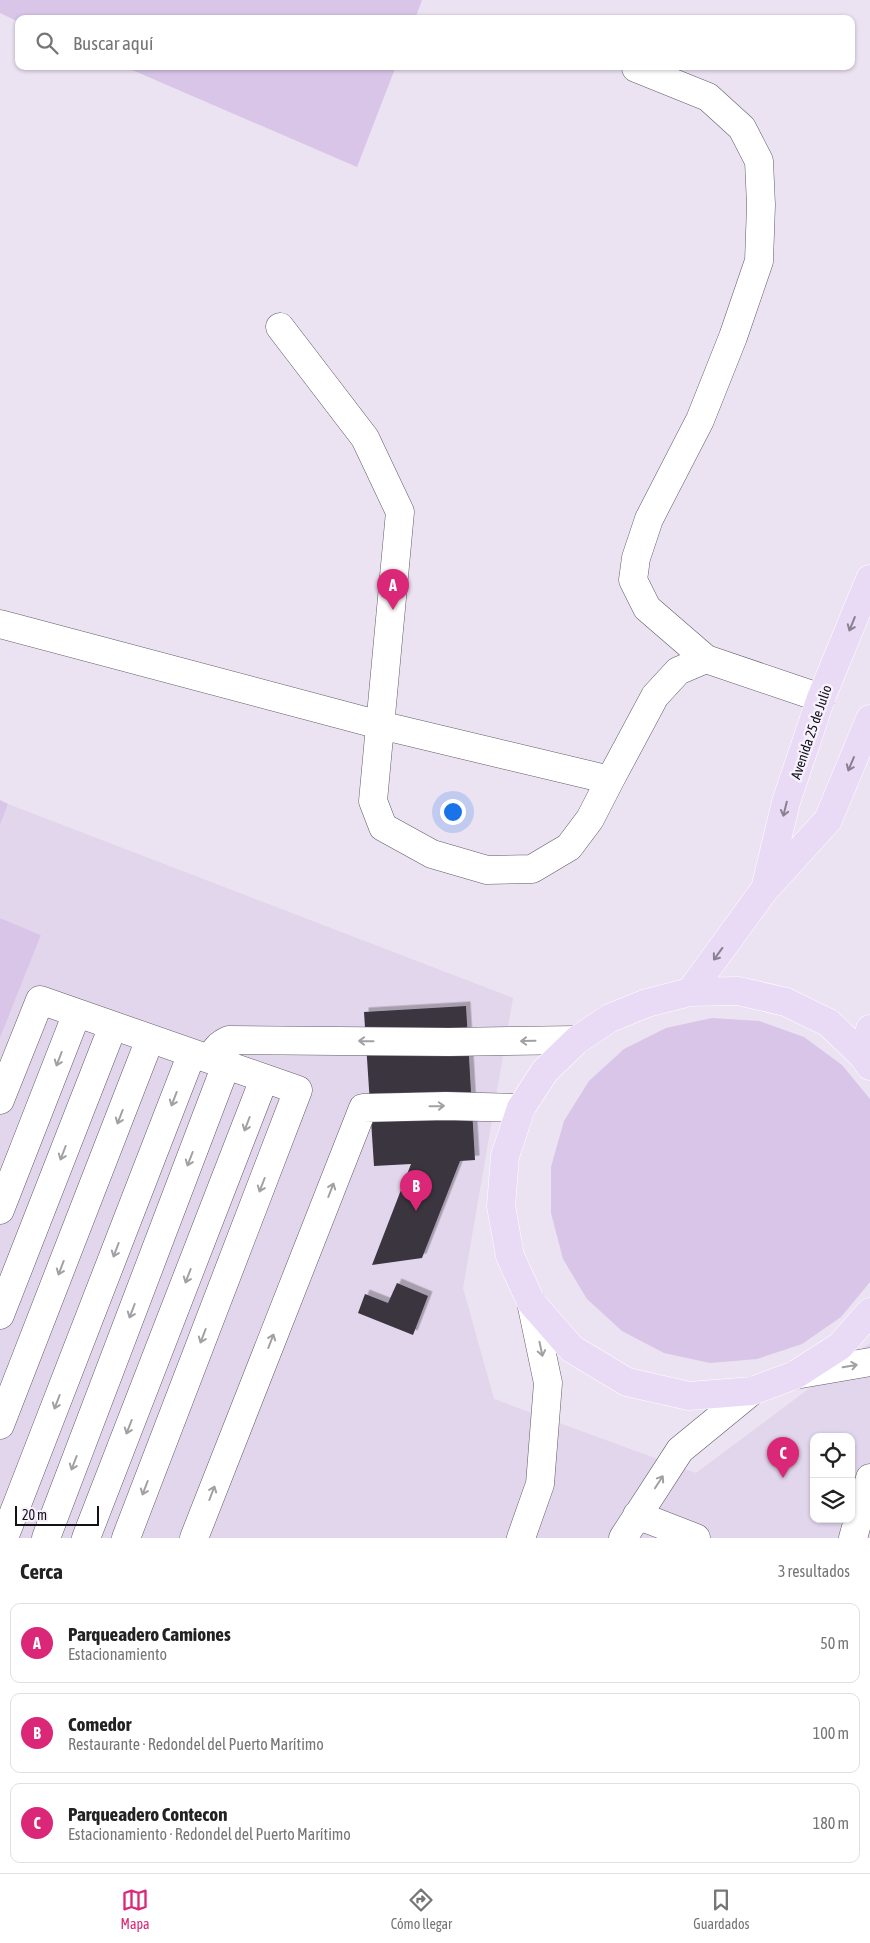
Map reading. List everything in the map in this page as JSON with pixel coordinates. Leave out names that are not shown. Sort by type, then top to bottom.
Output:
[{"type":"main road","name":"Avenida 25 de Julio","points":[[765,889],[786,802],[821,698],[870,578]]},
{"type":"main road","name":"Avenida 25 de Julio","points":[[690,992],[765,889],[828,820],[870,719]]},
{"type":"main road","points":[[867,1061],[829,1023],[786,1002],[738,991],[690,992],[647,1003],[610,1018],[577,1040],[545,1071],[521,1108],[504,1156],[501,1206],[510,1256],[530,1302],[572,1349],[627,1382],[688,1396],[752,1391],[795,1375],[840,1346],[870,1312]]},
{"type":"main road","points":[[867,1061],[870,1029]]},
{"type":"lane","points":[[641,70],[708,97],[742,128],[759,161],[761,205],[759,261],[733,337],[700,420],[649,519],[636,558],[633,580],[647,608],[706,659],[821,698]]},
{"type":"lane","points":[[280,327],[365,438],[400,512],[373,802],[382,827],[432,854],[488,870],[532,869],[569,847],[590,820],[656,696],[678,671],[706,659]]},
{"type":"lane","points":[[0,624],[380,725],[610,780]]},
{"type":"lane","points":[[0,1100],[40,1000],[298,1090],[126,1538]]},
{"type":"lane","points":[[0,1210],[77,1013]]},
{"type":"lane","points":[[0,1315],[113,1026]]},
{"type":"lane","points":[[0,1425],[150,1039]]},
{"type":"lane","points":[[4,1538],[209,1059],[222,1043],[229,1040],[449,1042],[577,1040]]},
{"type":"lane","points":[[46,1538],[209,1059]]},
{"type":"lane","points":[[86,1538],[264,1079]]},
{"type":"lane","points":[[194,1538],[362,1108],[446,1106],[521,1108]]},
{"type":"lane","points":[[521,1538],[540,1484],[548,1383],[530,1302]]},
{"type":"lane","points":[[795,1375],[870,1362]]},
{"type":"lane","points":[[696,1538],[630,1527],[680,1450],[752,1391]]},
{"type":"lane","points":[[853,1538],[866,1511],[870,1478]]},
{"type":"shaded area","points":[[0,0],[422,0],[416,15],[15,15],[15,20],[0,13]]},
{"type":"shaded area","points":[[132,70],[394,70],[357,167]]},
{"type":"shaded area","points":[[0,800],[8,804],[0,825]]},
{"type":"shaded area","points":[[8,804],[513,998],[463,1288],[494,1399],[696,1473],[870,1343],[870,1538],[0,1538],[0,1038],[41,935],[0,918],[0,825]]},
{"type":"shaded area","points":[[0,918],[41,935],[0,1038]]},
{"type":"shaded area","points":[[712,1018],[759,1021],[804,1037],[842,1065],[870,1099],[870,1282],[841,1317],[802,1344],[757,1359],[710,1363],[664,1353],[622,1331],[587,1299],[563,1259],[551,1213],[551,1167],[564,1121],[589,1081],[624,1049],[666,1028]]},
{"type":"building","points":[[466,1006],[475,1160],[460,1161],[422,1258],[372,1265],[411,1164],[374,1166],[364,1012]]},
{"type":"building","points":[[397,1283],[428,1296],[413,1335],[358,1313],[365,1294],[388,1303]]},
{"type":"place","name":"Parqueadero Camiones","points":[[393,610]]},
{"type":"place","name":"Comedor","points":[[416,1211]]},
{"type":"place","name":"Parqueadero Contecon","points":[[783,1478]]}]
